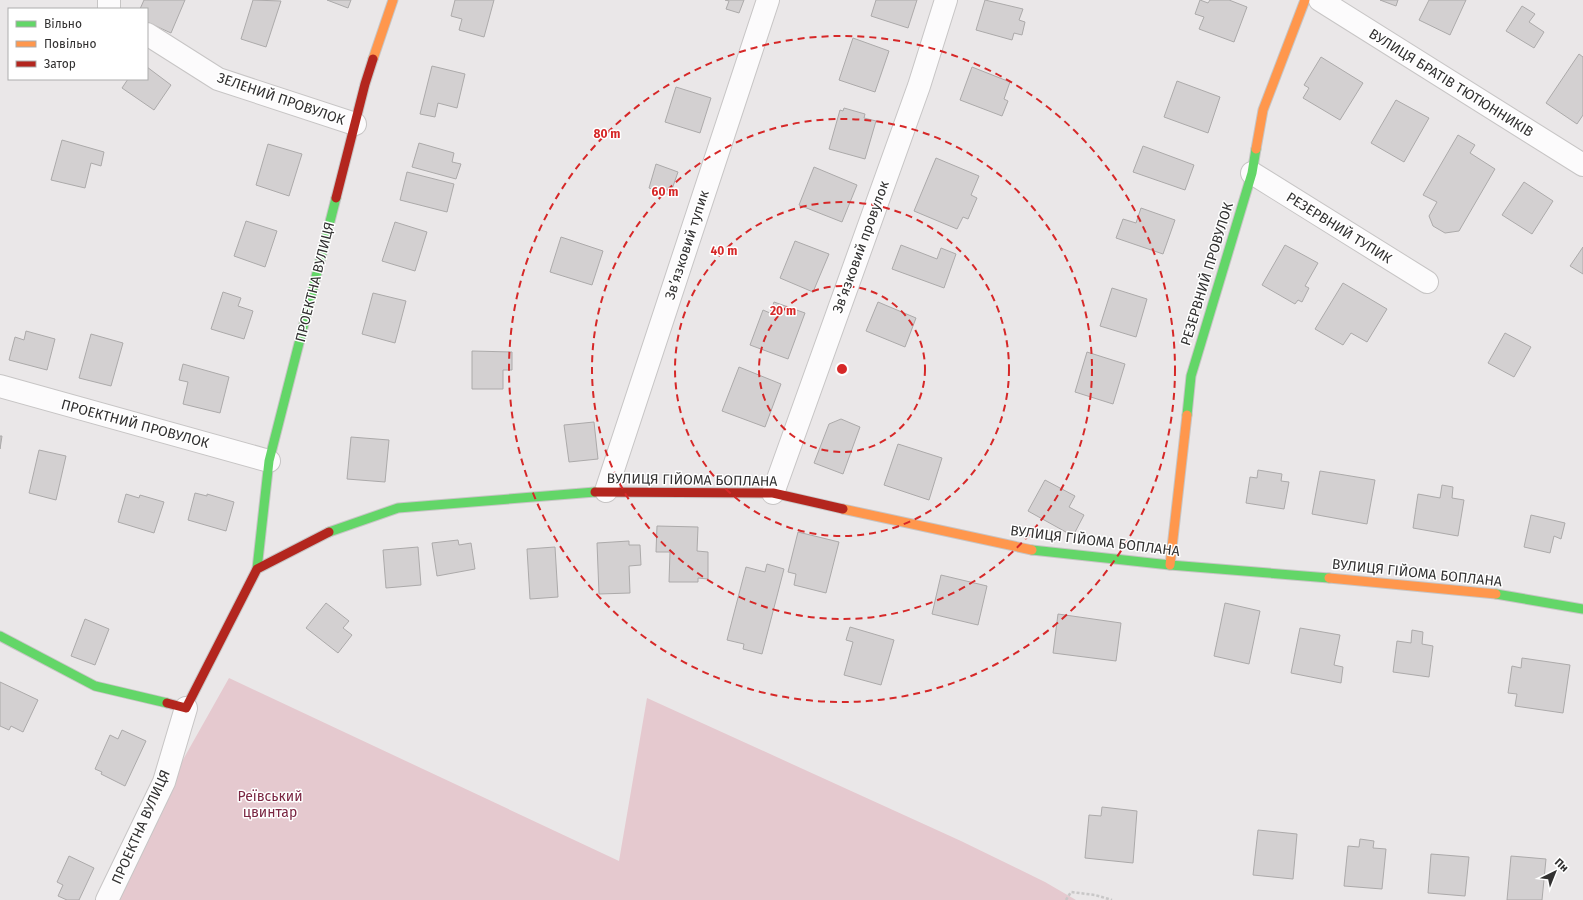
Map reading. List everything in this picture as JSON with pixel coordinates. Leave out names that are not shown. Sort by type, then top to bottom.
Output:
[{"type":"street","name":"ПРОЕКТНА ВУЛИЦЯ","points":[[257,569],[269,461],[365,84],[393,0]]},
{"type":"street","name":"Звʼязковий тупик","points":[[606,491],[768,0]]},
{"type":"street","name":"Звʼязковий провулок","points":[[774,493],[919,86],[946,0]]},
{"type":"street","name":"РЕЗЕРВНИЙ ПРОВУЛОК","points":[[1170,565],[1191,376],[1252,173],[1263,110],[1305,0]]},
{"type":"street","name":"ВУЛИЦЯ БРАТІВ ТЮТЮННИКІВ","points":[[1320,0],[1583,165]]},
{"type":"street","name":"ЗЕЛЕНИЙ ПРОВУЛОК","points":[[148,35],[218,79],[355,124]]},
{"type":"street","name":"РЕЗЕРВНИЙ ТУПИК","points":[[1252,173],[1427,282]]},
{"type":"street","name":"ПРОЕКТНИЙ ПРОВУЛОК","points":[[0,386],[269,461]]},
{"type":"street","name":"ВУЛИЦЯ ГІЙОМА БОПЛАНА","points":[[257,569],[327,533],[398,508],[606,491],[774,493],[1029,550],[1170,565],[1478,592],[1583,609]]},
{"type":"street","points":[[0,636],[95,686],[186,708],[257,569]]},
{"type":"street","name":"ПРОЕКТНА ВУЛИЦЯ","points":[[107,900],[164,782],[186,708]]},
{"type":"path","points":[[1066,900],[1071,892],[1095,895],[1112,900]]},
{"type":"green space","name":"Реївський цвинтар","points":[[229,678],[619,861],[647,698],[961,841],[1045,882],[1076,900],[104,900]]},
{"type":"building","points":[[144,0],[185,0],[171,33],[148,22],[148,8],[140,8]]},
{"type":"building","points":[[253,0],[281,1],[266,47],[241,39]]},
{"type":"building","points":[[327,0],[351,0],[348,8]]},
{"type":"building","points":[[455,0],[494,0],[484,37],[459,30],[462,19],[451,16]]},
{"type":"building","points":[[725,0],[744,0],[739,13],[726,9],[729,1]]},
{"type":"building","points":[[876,0],[917,0],[908,28],[871,16]]},
{"type":"building","points":[[985,0],[1023,9],[1019,20],[1025,22],[1022,35],[1014,33],[1012,40],[976,30]]},
{"type":"building","points":[[1200,0],[1208,3],[1210,0],[1229,0],[1247,7],[1234,42],[1199,29],[1204,17],[1195,14]]},
{"type":"building","points":[[1380,0],[1398,0],[1396,6]]},
{"type":"building","points":[[1429,0],[1466,0],[1450,35],[1419,20]]},
{"type":"building","points":[[1522,6],[1535,14],[1529,22],[1544,32],[1534,48],[1506,31]]},
{"type":"building","points":[[853,38],[889,51],[875,92],[839,80]]},
{"type":"building","points":[[1579,54],[1583,57],[1583,115],[1577,124],[1546,103]]},
{"type":"building","points":[[1321,57],[1363,83],[1340,120],[1303,98],[1309,88],[1304,85]]},
{"type":"building","points":[[432,66],[465,74],[457,108],[438,103],[435,117],[420,114]]},
{"type":"building","points":[[972,67],[1010,82],[1004,99],[1008,101],[1002,116],[960,100]]},
{"type":"building","points":[[148,68],[171,85],[154,110],[122,88],[127,80],[148,80]]},
{"type":"building","points":[[1177,81],[1220,97],[1208,133],[1164,117]]},
{"type":"building","points":[[676,87],[711,98],[700,133],[665,122]]},
{"type":"building","points":[[1396,100],[1429,118],[1404,162],[1371,143]]},
{"type":"building","points":[[844,108],[865,114],[864,118],[876,121],[865,159],[829,149],[840,110],[843,111]]},
{"type":"building","points":[[1458,135],[1475,145],[1470,153],[1495,169],[1459,231],[1445,233],[1433,226],[1429,216],[1437,202],[1423,195]]},
{"type":"building","points":[[62,140],[104,152],[101,166],[91,163],[85,188],[51,180]]},
{"type":"building","points":[[419,143],[454,153],[452,162],[461,164],[456,179],[412,167]]},
{"type":"building","points":[[268,144],[302,154],[289,196],[256,185]]},
{"type":"building","points":[[1143,146],[1194,165],[1185,190],[1133,172]]},
{"type":"building","points":[[936,158],[979,176],[971,195],[977,198],[968,219],[963,217],[957,229],[914,211]]},
{"type":"building","points":[[656,164],[678,172],[670,195],[649,188]]},
{"type":"building","points":[[814,167],[857,185],[842,222],[799,205]]},
{"type":"building","points":[[407,172],[454,184],[447,212],[400,200]]},
{"type":"building","points":[[1524,182],[1553,201],[1532,234],[1502,215]]},
{"type":"building","points":[[1141,208],[1175,220],[1163,254],[1116,238],[1123,219],[1136,223]]},
{"type":"building","points":[[246,221],[277,231],[265,267],[234,256]]},
{"type":"building","points":[[395,222],[427,232],[415,271],[382,261]]},
{"type":"building","points":[[561,237],[603,251],[592,285],[550,272]]},
{"type":"building","points":[[795,241],[829,254],[813,292],[780,278]]},
{"type":"building","points":[[901,245],[937,259],[941,248],[956,254],[944,288],[892,269]]},
{"type":"building","points":[[1285,245],[1318,263],[1305,286],[1309,288],[1302,302],[1298,300],[1295,304],[1262,285]]},
{"type":"building","points":[[1583,247],[1583,274],[1570,266]]},
{"type":"building","points":[[1343,283],[1387,309],[1367,342],[1351,333],[1343,345],[1315,329]]},
{"type":"building","points":[[1112,288],[1147,299],[1136,337],[1100,326]]},
{"type":"building","points":[[223,292],[241,298],[238,306],[253,311],[244,339],[211,329]]},
{"type":"building","points":[[373,293],[406,301],[395,343],[362,334]]},
{"type":"building","points":[[774,302],[805,313],[788,359],[750,345],[763,310],[770,313]]},
{"type":"building","points":[[878,302],[916,318],[905,347],[866,331]]},
{"type":"building","points":[[26,331],[55,339],[47,370],[9,360],[15,337],[24,340]]},
{"type":"building","points":[[1505,333],[1531,347],[1514,377],[1488,363]]},
{"type":"building","points":[[91,334],[123,343],[111,386],[79,378]]},
{"type":"building","points":[[472,351],[512,352],[512,370],[503,370],[503,389],[472,389]]},
{"type":"building","points":[[1087,352],[1125,364],[1113,404],[1075,392]]},
{"type":"building","points":[[183,364],[229,377],[220,413],[183,404],[188,382],[179,380]]},
{"type":"building","points":[[739,367],[781,384],[765,427],[722,411]]},
{"type":"building","points":[[841,419],[860,427],[843,474],[814,463],[829,424]]},
{"type":"building","points":[[594,422],[598,459],[569,462],[564,425]]},
{"type":"building","points":[[0,436],[2,436],[0,449]]},
{"type":"building","points":[[351,437],[389,440],[385,482],[347,479]]},
{"type":"building","points":[[898,444],[942,458],[929,500],[884,485]]},
{"type":"building","points":[[39,450],[66,456],[56,500],[29,493]]},
{"type":"building","points":[[1258,470],[1282,474],[1281,481],[1289,482],[1284,509],[1246,503],[1250,477],[1257,478]]},
{"type":"building","points":[[1320,471],[1375,480],[1367,524],[1312,514]]},
{"type":"building","points":[[1045,480],[1075,496],[1069,507],[1084,515],[1073,536],[1028,511]]},
{"type":"building","points":[[1442,485],[1453,487],[1452,498],[1464,500],[1458,536],[1413,528],[1418,494],[1440,498]]},
{"type":"building","points":[[195,493],[207,496],[207,494],[234,502],[226,531],[188,520]]},
{"type":"building","points":[[126,494],[139,498],[140,495],[164,502],[154,533],[118,522]]},
{"type":"building","points":[[1531,515],[1565,523],[1561,539],[1554,536],[1550,553],[1524,547]]},
{"type":"building","points":[[657,526],[698,527],[697,551],[708,552],[708,579],[698,578],[698,582],[669,582],[670,552],[656,552]]},
{"type":"building","points":[[798,532],[839,542],[826,593],[794,585],[796,574],[788,572]]},
{"type":"building","points":[[458,540],[459,545],[471,543],[475,569],[437,576],[432,543]]},
{"type":"building","points":[[629,541],[629,545],[640,545],[641,565],[629,566],[630,593],[599,594],[597,543]]},
{"type":"building","points":[[418,547],[421,585],[386,588],[383,550]]},
{"type":"building","points":[[555,547],[558,597],[530,599],[527,549]]},
{"type":"building","points":[[767,564],[784,569],[762,654],[743,649],[744,644],[727,640],[746,567],[765,572]]},
{"type":"building","points":[[941,575],[987,586],[978,625],[932,614]]},
{"type":"building","points":[[326,603],[349,621],[343,628],[352,635],[338,653],[306,628]]},
{"type":"building","points":[[1225,603],[1260,611],[1249,664],[1214,656]]},
{"type":"building","points":[[1058,614],[1121,623],[1116,661],[1053,653]]},
{"type":"building","points":[[85,619],[109,629],[95,665],[71,656]]},
{"type":"building","points":[[850,627],[894,640],[881,685],[844,675],[853,642],[846,640]]},
{"type":"building","points":[[1300,628],[1340,635],[1334,665],[1343,667],[1341,683],[1291,673]]},
{"type":"building","points":[[1412,630],[1423,632],[1422,644],[1433,646],[1429,677],[1393,672],[1397,641],[1411,643]]},
{"type":"building","points":[[1522,658],[1570,665],[1563,713],[1515,706],[1517,694],[1508,693],[1512,666],[1521,668]]},
{"type":"building","points":[[0,682],[38,700],[23,732],[11,726],[9,730],[0,726]]},
{"type":"building","points":[[122,730],[146,741],[125,786],[101,774],[102,772],[95,769],[110,735],[118,739]]},
{"type":"building","points":[[1102,807],[1137,811],[1133,863],[1085,858],[1089,815],[1101,816]]},
{"type":"building","points":[[1258,830],[1297,834],[1293,879],[1253,875]]},
{"type":"building","points":[[1360,839],[1374,841],[1373,848],[1386,849],[1382,889],[1344,886],[1348,846],[1359,847]]},
{"type":"building","points":[[1431,854],[1469,857],[1465,896],[1428,893]]},
{"type":"building","points":[[69,856],[94,868],[79,900],[67,900],[58,896],[63,885],[57,882]]},
{"type":"building","points":[[1511,856],[1546,859],[1542,900],[1507,900]]},
{"type":"traffic: fast","points":[[1187,415],[1191,376],[1252,173],[1256,149]]},
{"type":"traffic: fast","points":[[257,569],[269,461],[336,198]]},
{"type":"traffic: fast","points":[[329,532],[398,508],[595,492]]},
{"type":"traffic: fast","points":[[1032,550],[1170,565],[1329,578]]},
{"type":"traffic: fast","points":[[1496,594],[1583,609]]},
{"type":"traffic: fast","points":[[0,636],[95,686],[167,703]]},
{"type":"traffic: slow","points":[[373,59],[393,0]]},
{"type":"traffic: slow","points":[[1256,149],[1263,110],[1305,0]]},
{"type":"traffic: slow","points":[[1170,565],[1187,415]]},
{"type":"traffic: slow","points":[[843,509],[1032,550]]},
{"type":"traffic: slow","points":[[1329,578],[1496,594]]},
{"type":"traffic: jam","points":[[336,198],[365,84],[373,59]]},
{"type":"traffic: jam","points":[[595,492],[773,493],[843,509]]},
{"type":"traffic: jam","points":[[167,703],[186,708],[257,569],[329,532]]}]
